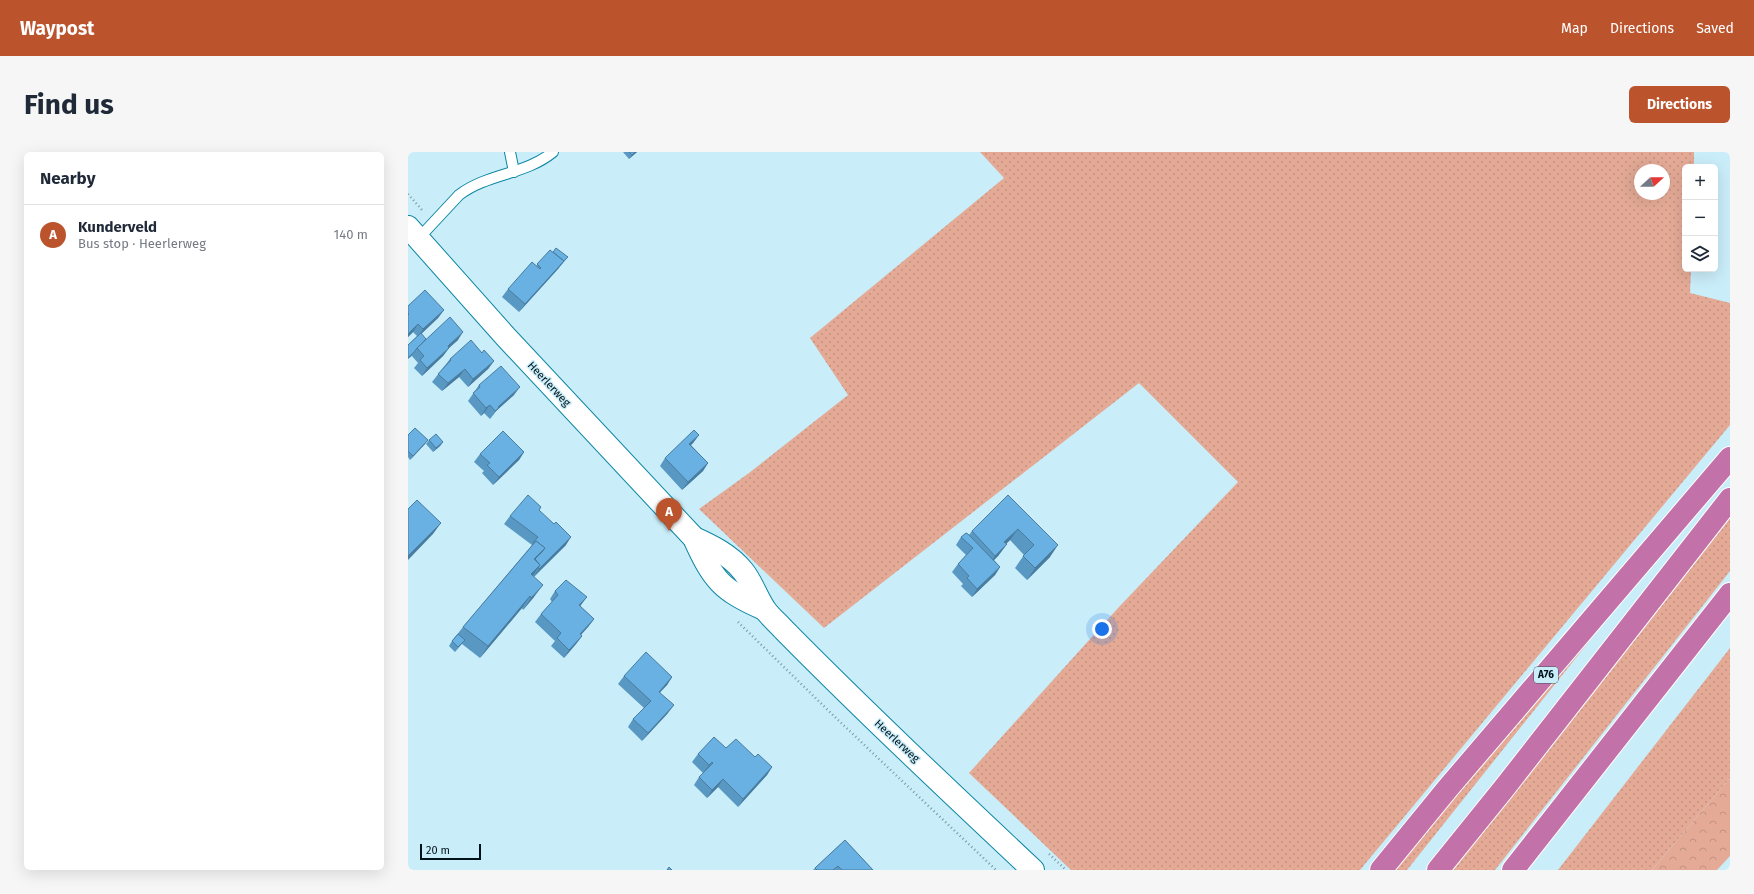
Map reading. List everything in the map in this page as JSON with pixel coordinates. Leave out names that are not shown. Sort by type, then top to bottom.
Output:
[{"type":"highway","name":"A76","points":[[1381,870],[1448,788],[1730,458]]},
{"type":"highway","points":[[1438,870],[1730,499]]},
{"type":"highway","points":[[1513,870],[1730,594]]},
{"type":"street","name":"Heerlerweg","points":[[413,233],[505,336],[694,538],[718,549],[732,559],[752,584],[764,609],[861,707],[1033,870]]},
{"type":"lane","points":[[510,152],[514,172]]},
{"type":"lane","points":[[413,233],[466,190],[489,179],[537,164],[553,152]]},
{"type":"path","points":[[762,646],[996,870]]},
{"type":"green space","points":[[980,152],[1694,152],[1694,164],[1682,164],[1682,272],[1691,272],[1690,293],[1730,303],[1730,425],[1360,870],[1071,870],[969,773],[1118,608],[1238,482],[1139,383],[824,628],[699,509],[749,473],[848,395],[810,338],[1004,178]]},
{"type":"green space","points":[[1730,517],[1730,571],[1495,870],[1453,870]]},
{"type":"green space","points":[[1614,610],[1407,870],[1392,870]]},
{"type":"green space","points":[[1730,648],[1730,778],[1652,870],[1558,870]]},
{"type":"green space","points":[[1730,778],[1730,856],[1717,870],[1652,870]]},
{"type":"building","points":[[556,248],[568,257],[564,261],[553,252]]},
{"type":"building","points":[[550,250],[564,261],[525,304],[508,289],[532,262],[540,269],[541,268],[537,264]]},
{"type":"building","points":[[425,290],[444,310],[423,329],[418,324],[408,334],[408,306]]},
{"type":"building","points":[[450,317],[463,332],[448,346],[449,348],[427,368],[420,360],[424,356],[417,348]]},
{"type":"building","points":[[421,333],[426,339],[408,358],[408,345]]},
{"type":"building","points":[[471,340],[482,353],[484,350],[494,361],[473,379],[465,369],[448,383],[438,374],[451,360],[450,359]]},
{"type":"building","points":[[501,366],[520,387],[495,411],[490,405],[486,408],[473,393],[480,387],[479,385]]},
{"type":"building","points":[[415,428],[428,440],[413,456],[408,451],[408,435]]},
{"type":"building","points":[[694,430],[699,435],[689,444],[708,463],[688,482],[665,458]]},
{"type":"building","points":[[503,431],[524,452],[499,477],[487,465],[490,463],[480,454]]},
{"type":"building","points":[[436,434],[443,442],[436,448],[429,440]]},
{"type":"building","points":[[528,495],[541,507],[539,510],[554,524],[556,522],[571,537],[539,569],[538,568],[540,565],[535,559],[545,548],[536,541],[534,544],[533,543],[538,537],[510,516]]},
{"type":"building","points":[[1008,495],[1058,545],[1035,568],[1023,556],[1034,545],[1018,529],[1004,542],[1007,544],[995,556],[972,531]]},
{"type":"building","points":[[417,500],[441,523],[408,556],[408,509]]},
{"type":"building","points":[[966,533],[1000,567],[977,589],[967,578],[969,576],[958,564],[973,548],[961,537]]},
{"type":"building","points":[[536,541],[545,548],[534,559],[540,565],[531,574],[543,585],[531,598],[530,596],[488,646],[463,627]]},
{"type":"building","points":[[566,580],[587,597],[579,605],[594,619],[580,634],[582,636],[569,650],[557,638],[561,633],[541,614],[558,595],[555,591]]},
{"type":"building","points":[[458,634],[465,640],[458,647],[452,641]]},
{"type":"building","points":[[646,652],[672,677],[659,692],[674,705],[648,733],[633,719],[651,701],[624,676]]},
{"type":"building","points":[[714,737],[726,748],[736,739],[755,757],[758,754],[772,767],[743,799],[723,779],[712,790],[699,777],[713,763],[712,762],[709,765],[698,754]]},
{"type":"building","points":[[845,840],[873,870],[842,870],[838,866],[833,870],[817,870],[815,868]]},
{"type":"place","name":"Kunderveld","points":[[669,531]]}]
